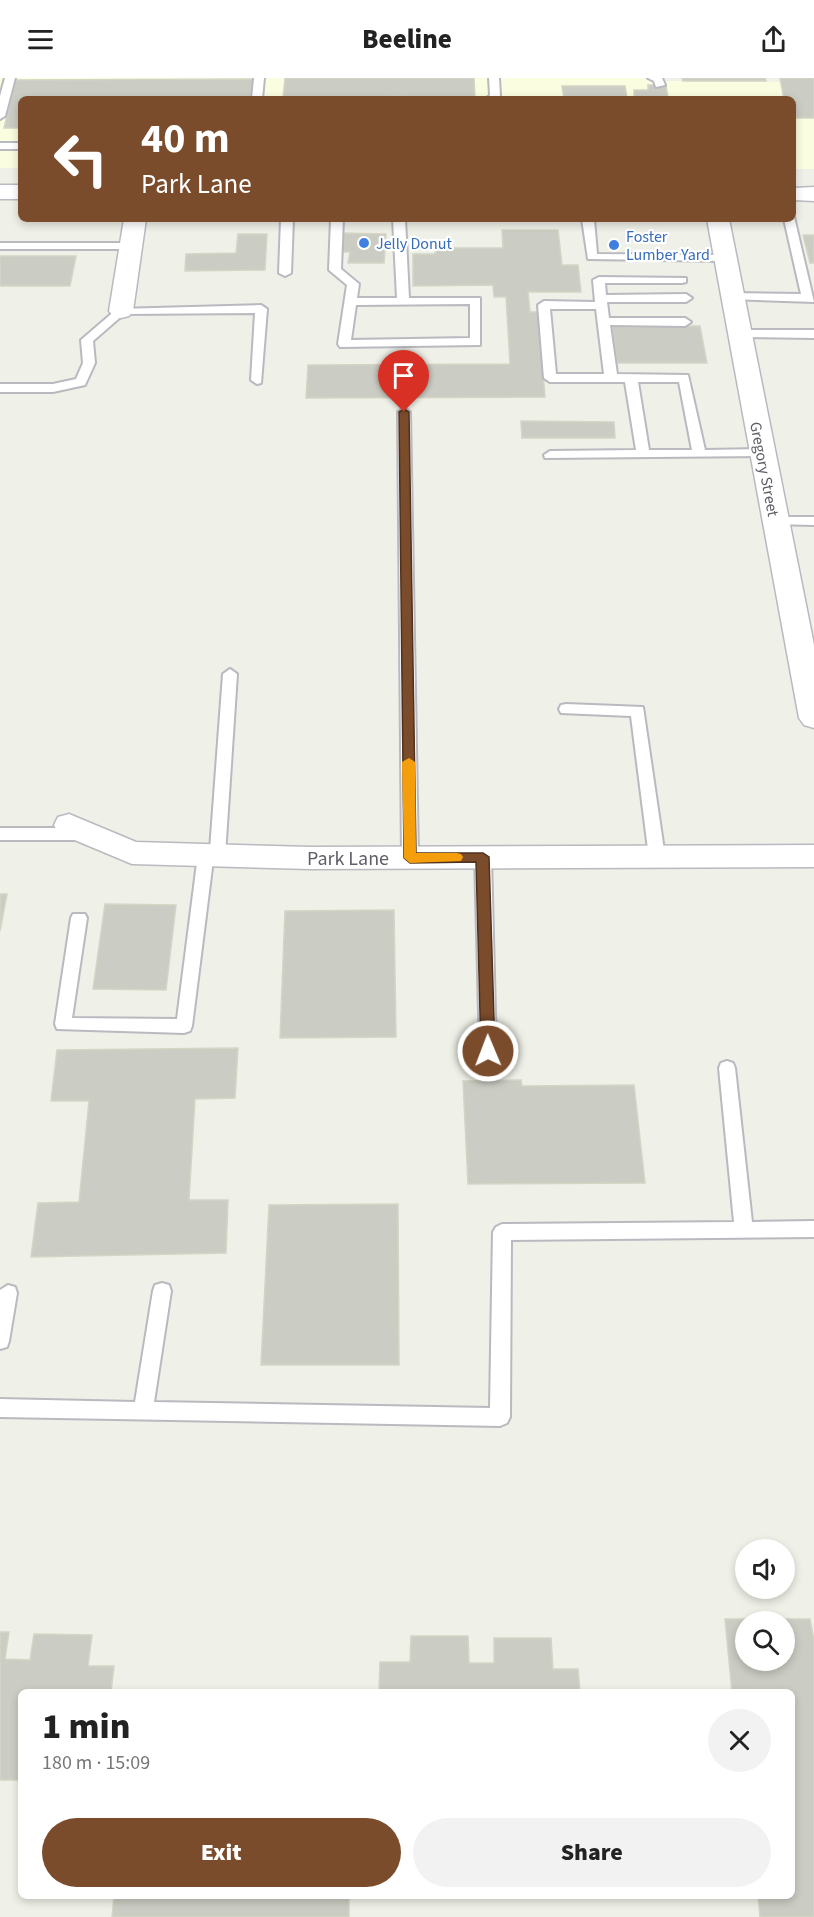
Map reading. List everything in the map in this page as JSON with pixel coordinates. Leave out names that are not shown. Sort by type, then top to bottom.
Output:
[{"type":"street","points":[[0,192],[18,192]]},
{"type":"street","points":[[796,194],[814,194]]},
{"type":"street","points":[[122,311],[135,222]]},
{"type":"street","name":"Gregory Street","points":[[718,222],[814,718]]},
{"type":"street","name":"Park Lane","points":[[78,830],[132,853],[410,858],[814,856]]},
{"type":"lane","points":[[0,116],[10,78]]},
{"type":"lane","points":[[257,96],[259,78]]},
{"type":"lane","points":[[494,78],[495,96]]},
{"type":"lane","points":[[0,146],[18,146]]},
{"type":"lane","points":[[285,273],[287,222]]},
{"type":"lane","points":[[337,222],[334,270],[352,284],[344,344],[476,342],[476,300],[350,302]]},
{"type":"lane","points":[[399,222],[403,301]]},
{"type":"lane","points":[[588,222],[592,256],[724,258]]},
{"type":"lane","points":[[732,297],[811,298],[791,222]]},
{"type":"lane","points":[[0,246],[131,246]]},
{"type":"lane","points":[[611,378],[599,280],[682,280]]},
{"type":"lane","points":[[686,298],[544,305],[550,378],[684,378],[699,453]]},
{"type":"lane","points":[[0,387],[53,388],[81,382],[89,363],[87,340],[122,311],[261,309],[257,380]]},
{"type":"lane","points":[[603,321],[685,322]]},
{"type":"lane","points":[[739,334],[814,334]]},
{"type":"lane","points":[[631,378],[643,454]]},
{"type":"lane","points":[[404,412],[410,858]]},
{"type":"lane","points":[[550,455],[762,453]]},
{"type":"lane","points":[[775,521],[814,521]]},
{"type":"lane","points":[[79,918],[63,1024],[184,1026],[212,855],[230,674]]},
{"type":"lane","points":[[566,709],[638,711],[657,857]]},
{"type":"lane","points":[[0,834],[78,830]]},
{"type":"lane","points":[[483,857],[488,1051]]},
{"type":"lane","points":[[728,1068],[744,1230]]},
{"type":"lane","points":[[0,1408],[500,1417],[502,1232],[814,1229]]},
{"type":"lane","points":[[143,1411],[162,1291]]},
{"type":"lane","points":[[0,1341],[8,1293]]},
{"type":"shaded area","points":[[0,78],[664,78],[666,81],[814,82],[814,169],[796,169],[796,96],[18,96],[18,168],[0,168]]},
{"type":"building","points":[[285,78],[474,78],[475,96],[403,96],[283,96]]},
{"type":"building","points":[[682,78],[765,78],[766,81],[683,81]]},
{"type":"building","points":[[780,78],[814,78],[814,118],[796,118],[796,96],[783,96]]},
{"type":"building","points":[[254,79],[252,96],[18,96],[18,128],[4,128],[16,80]]},
{"type":"building","points":[[648,85],[666,85],[668,96],[634,96],[634,90],[648,90]]},
{"type":"building","points":[[562,86],[625,86],[627,96],[564,96]]},
{"type":"building","points":[[502,230],[558,230],[562,265],[578,265],[581,292],[528,292],[530,312],[538,312],[545,397],[306,398],[308,365],[510,364],[506,297],[494,297],[493,285],[413,286],[413,254],[435,254],[435,248],[503,248]]},
{"type":"building","name":"Jelly Donut","points":[[343,233],[386,234],[384,263],[348,263],[350,252],[342,252]]},
{"type":"building","points":[[238,234],[267,234],[265,270],[185,271],[186,254],[236,253]]},
{"type":"building","points":[[803,235],[814,235],[814,263],[810,263]]},
{"type":"building","points":[[0,256],[76,256],[70,286],[0,286]]},
{"type":"building","points":[[700,326],[707,363],[617,363],[612,327]]},
{"type":"building","points":[[521,421],[614,422],[615,438],[522,438]]},
{"type":"building","points":[[0,894],[7,894],[0,931]]},
{"type":"building","points":[[105,904],[176,905],[166,990],[93,989]]},
{"type":"building","points":[[394,910],[396,1037],[280,1038],[285,911]]},
{"type":"building","points":[[238,1048],[235,1098],[195,1099],[189,1200],[228,1200],[226,1253],[31,1257],[38,1203],[79,1202],[89,1101],[51,1101],[57,1050]]},
{"type":"building","points":[[521,1080],[522,1086],[634,1085],[645,1183],[468,1184],[463,1081]]},
{"type":"building","points":[[398,1204],[399,1365],[261,1365],[269,1205]]},
{"type":"building","points":[[725,1619],[735,1619],[735,1671],[795,1671],[795,1619],[810,1619],[814,1640],[814,1917],[760,1917],[758,1899],[795,1899],[795,1689],[732,1689]]},
{"type":"building","points":[[0,1632],[9,1632],[5,1659],[30,1660],[34,1634],[92,1635],[88,1666],[114,1666],[111,1689],[18,1689],[18,1780],[0,1780]]},
{"type":"building","points":[[411,1636],[468,1636],[469,1663],[494,1663],[494,1638],[551,1638],[553,1669],[578,1669],[580,1689],[379,1689],[380,1662],[410,1662]]},
{"type":"building","points":[[114,1899],[349,1899],[349,1917],[112,1917]]},
{"type":"slow traffic","points":[[409,762],[410,858],[457,857]]},
{"type":"place","name":"Jelly Donut","points":[[364,243]]},
{"type":"place","name":"Foster Lumber Yard","points":[[614,245]]},
{"type":"route","points":[[404,412],[410,858],[483,857],[488,1051]]}]
